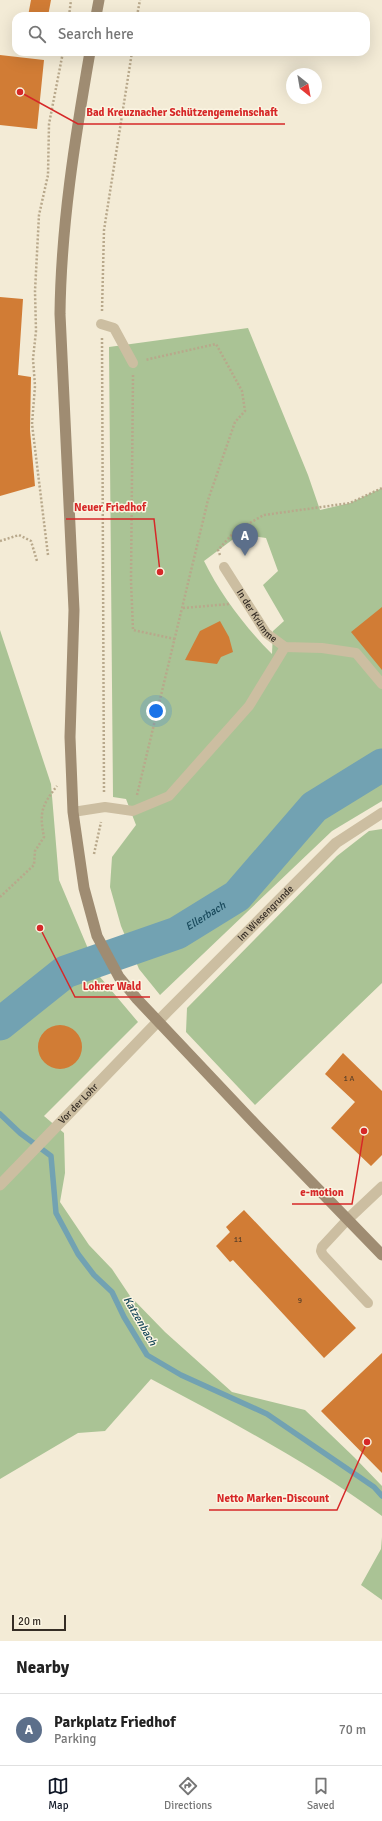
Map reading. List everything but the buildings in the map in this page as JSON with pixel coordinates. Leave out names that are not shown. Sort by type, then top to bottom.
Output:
[{"type":"main road","points":[[97,12],[99,0]]},
{"type":"main road","points":[[89,56],[70,184],[61,274],[60,314],[74,610],[71,767],[73,812],[84,888],[97,936],[119,977],[157,1022],[382,1255]]},
{"type":"street","name":"Im Wiesengrunde","points":[[157,1022],[336,843],[382,813]]},
{"type":"street","name":"Vor der Lohr","points":[[0,1185],[157,1022]]},
{"type":"street","points":[[348,1219],[382,1187]]},
{"type":"lane","points":[[101,324],[114,328],[133,362]]},
{"type":"lane","name":"In der Krümme","points":[[224,567],[266,633],[285,647],[322,648],[356,653],[382,684]]},
{"type":"lane","points":[[73,812],[104,807],[134,811],[169,796],[249,706],[285,647]]},
{"type":"lane","points":[[348,1219],[322,1247],[321,1251],[368,1303]]},
{"type":"path","points":[[70,12],[72,0]]},
{"type":"path","points":[[138,12],[140,0]]},
{"type":"path","points":[[48,555],[32,424],[35,386],[33,359],[36,331],[35,291],[39,215],[48,175],[49,124],[62,56]]},
{"type":"path","points":[[94,857],[104,807],[101,324],[104,230],[131,56]]},
{"type":"path","points":[[134,811],[176,639],[208,500],[235,422],[245,411],[242,391],[216,344],[133,362],[131,581],[133,630],[176,639]]},
{"type":"path","points":[[224,567],[218,550],[235,531],[264,515],[350,503],[382,488]]},
{"type":"path","points":[[0,541],[20,535],[31,541],[37,562]]},
{"type":"path","points":[[182,608],[230,604]]},
{"type":"path","points":[[0,897],[34,866],[35,851],[44,837],[40,820],[46,801],[71,767]]},
{"type":"green space","points":[[248,328],[308,475],[320,510],[350,503],[382,488],[382,801],[332,831],[160,995],[139,969],[121,926],[110,887],[112,857],[136,825],[126,799],[113,797],[109,347]],"holes":[[[240,534],[266,538],[278,571],[263,585],[284,621],[273,631],[272,654],[234,610],[204,561]]]},
{"type":"green space","points":[[0,630],[51,784],[59,880],[100,977],[138,1022],[44,1116],[64,1133],[65,1173],[60,1202],[89,1245],[112,1269],[130,1296],[165,1332],[232,1392],[305,1410],[354,1457],[382,1486],[382,1516],[298,1460],[151,1379],[105,1431],[78,1433],[0,1479]]},
{"type":"green space","points":[[382,829],[382,983],[255,1105],[186,1032],[187,1008],[337,856],[369,831]]},
{"type":"green space","points":[[382,1537],[382,1600],[361,1585],[381,1549]]},
{"type":"waterway","name":"Ellerbach","points":[[0,1024],[65,972],[177,933],[237,896],[314,807],[382,765]]},
{"type":"waterway","name":"Katzenbach","points":[[0,1114],[20,1133],[51,1156],[56,1213],[78,1254],[94,1275],[112,1292],[124,1317],[147,1355],[181,1375],[267,1414],[374,1487],[382,1496]]},
{"type":"place","name":"Bad Kreuznacher Schützengemeinschaft","points":[[20,92]]},
{"type":"place","name":"Parkplatz Friedhof","points":[[245,556]]},
{"type":"place","name":"Neuer Friedhof","points":[[160,572]]},
{"type":"place","name":"Lohrer Wald","points":[[40,928]]},
{"type":"place","name":"e-motion","points":[[364,1131]]},
{"type":"place","name":"Netto Marken-Discount","points":[[367,1442]]}]
